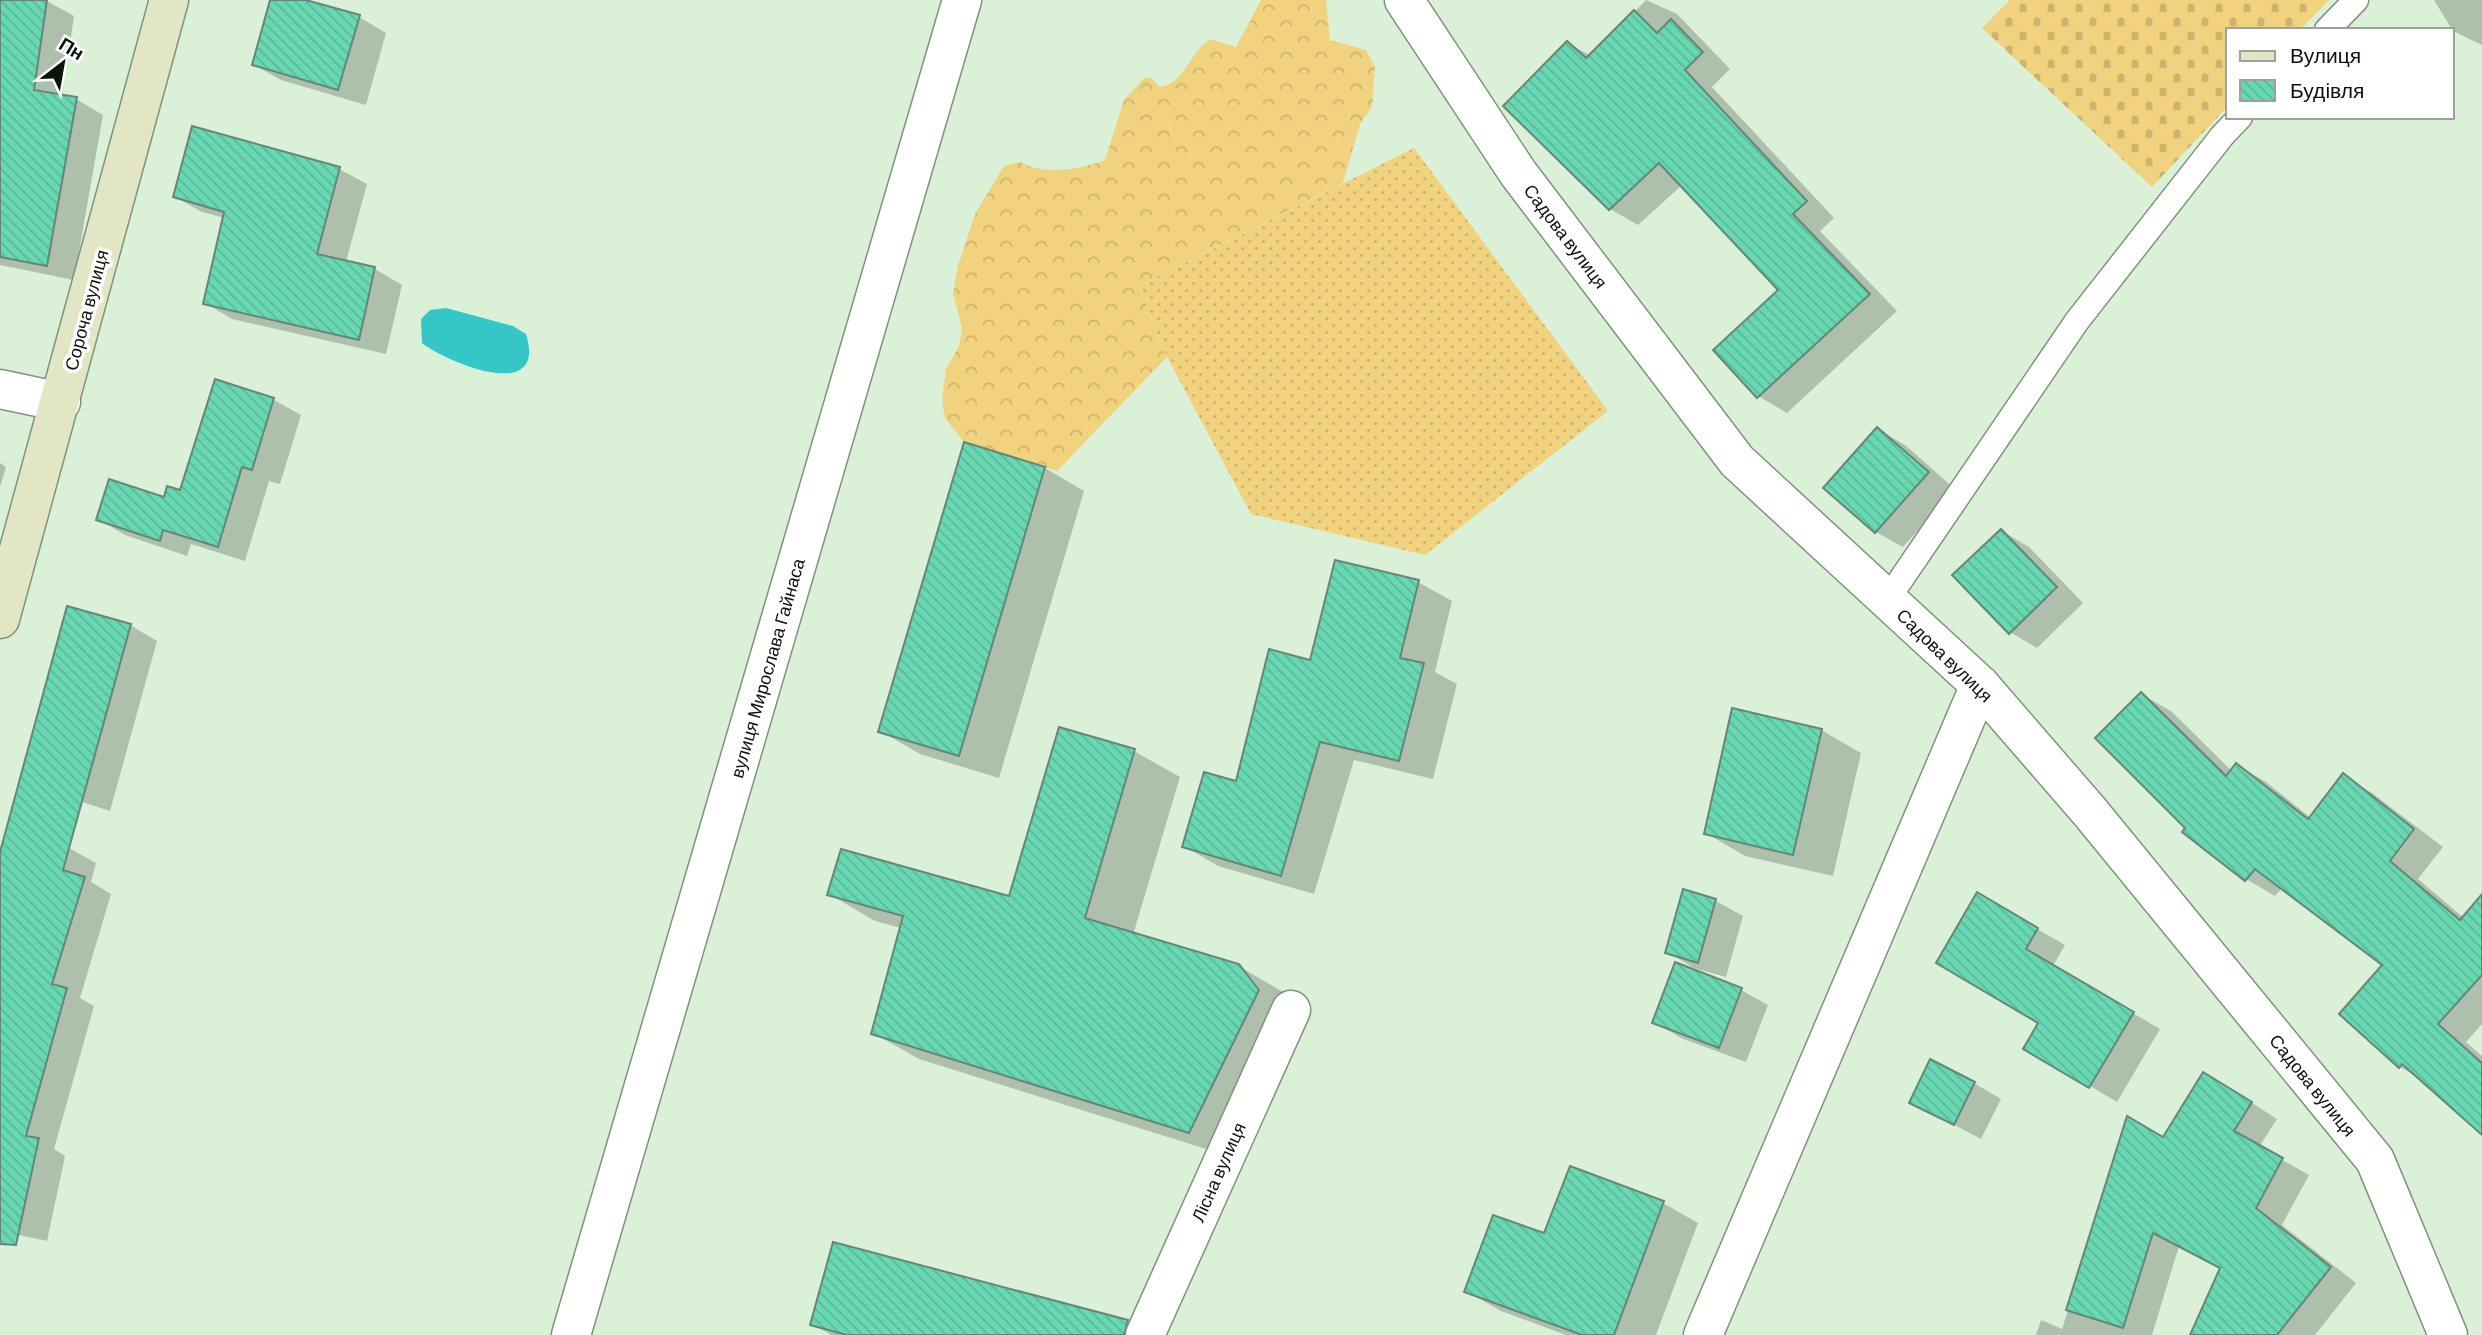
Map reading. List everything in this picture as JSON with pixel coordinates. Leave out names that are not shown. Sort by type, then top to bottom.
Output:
[{"type":"main road","name":"Сороча вулиця","points":[[0,620],[169,0]]},
{"type":"street","name":"вулиця Мирослава Гайнаса","points":[[571,1335],[962,0]]},
{"type":"street","name":"Садова вулиця","points":[[1404,0],[1518,173],[1737,461],[1980,685],[2090,812],[2375,1160],[2448,1335]]},
{"type":"street","points":[[0,389],[61,402]]},
{"type":"street","points":[[1703,1335],[1980,685]]},
{"type":"street","name":"Лісна вулиця","points":[[1145,1335],[1291,1010]]},
{"type":"lane","points":[[2329,28],[2356,0]]},
{"type":"lane","points":[[1887,600],[2077,321],[2222,135],[2238,119]]},
{"type":"green space","points":[[1261,0],[1326,0],[1330,40],[1366,50],[1375,67],[1372,107],[1360,124],[1343,183],[1139,286],[1167,357],[1057,471],[964,442],[945,418],[942,399],[946,369],[959,346],[962,328],[953,294],[958,266],[975,214],[1004,166],[1020,162],[1039,169],[1062,170],[1105,160],[1124,100],[1145,77],[1153,79],[1159,87],[1174,81],[1210,39],[1236,47]]},
{"type":"green space","points":[[2010,0],[2329,0],[2302,28],[2226,28],[2226,108],[2152,187],[1982,28]]},
{"type":"green space","points":[[1414,148],[1608,411],[1425,555],[1251,514],[1167,357],[1139,286]]},
{"type":"water","points":[[446,308],[513,326],[526,334],[529,356],[522,368],[509,373],[471,367],[451,360],[422,343],[421,319],[430,310]]},
{"type":"building","points":[[0,0],[47,0],[34,90],[77,97],[47,266],[0,257]]},
{"type":"building","points":[[270,0],[306,0],[360,15],[338,90],[252,65]]},
{"type":"building","points":[[1634,10],[1657,33],[1671,19],[1703,52],[1685,70],[1807,201],[1793,214],[1870,294],[1757,398],[1713,350],[1778,290],[1659,163],[1609,210],[1503,106],[1567,41],[1586,58]]},
{"type":"building","points":[[192,126],[340,167],[317,254],[375,267],[359,340],[203,304],[224,212],[173,197]]},
{"type":"building","points":[[215,379],[274,398],[252,470],[242,467],[218,547],[163,530],[160,541],[96,520],[109,479],[164,497],[167,486],[180,490]]},
{"type":"building","points":[[1877,427],[1929,472],[1875,533],[1823,488]]},
{"type":"building","points":[[964,442],[1045,467],[959,756],[878,732]]},
{"type":"building","points":[[2001,529],[2057,587],[2009,634],[1952,575]]},
{"type":"building","points":[[1335,560],[1419,580],[1400,658],[1424,663],[1399,761],[1320,742],[1281,876],[1182,847],[1204,772],[1236,781],[1269,649],[1310,660]]},
{"type":"building","points":[[67,606],[131,624],[63,870],[85,877],[52,984],[67,988],[26,1136],[39,1138],[16,1245],[0,1244],[0,852]]},
{"type":"building","points":[[2141,692],[2226,776],[2236,763],[2308,819],[2343,773],[2414,829],[2390,861],[2460,920],[2482,894],[2482,975],[2438,1024],[2482,1063],[2482,1135],[2402,1064],[2399,1068],[2339,1014],[2382,965],[2255,869],[2245,881],[2182,832],[2185,828],[2095,738]]},
{"type":"building","points":[[1732,708],[1822,729],[1793,855],[1704,834]]},
{"type":"building","points":[[1059,727],[1135,749],[1085,918],[1239,964],[1259,990],[1189,1133],[871,1034],[903,916],[827,895],[841,849],[1009,896]]},
{"type":"building","points":[[1683,889],[1716,899],[1698,963],[1665,953]]},
{"type":"building","points":[[1977,892],[2038,928],[2026,949],[2134,1012],[2089,1088],[2023,1049],[2038,1023],[1936,963]]},
{"type":"building","points":[[1675,962],[1742,988],[1719,1048],[1652,1023]]},
{"type":"building","points":[[1930,1059],[1975,1082],[1954,1125],[1909,1103]]},
{"type":"building","points":[[2203,1072],[2252,1102],[2234,1131],[2283,1158],[2256,1208],[2331,1267],[2277,1335],[2190,1335],[2220,1268],[2153,1233],[2123,1328],[2066,1310],[2127,1116],[2163,1137]]},
{"type":"building","points":[[1570,1166],[1664,1201],[1614,1335],[1582,1335],[1464,1292],[1493,1215],[1544,1233]]},
{"type":"building","points":[[833,1242],[1128,1320],[1124,1335],[847,1335],[810,1325]]}]
